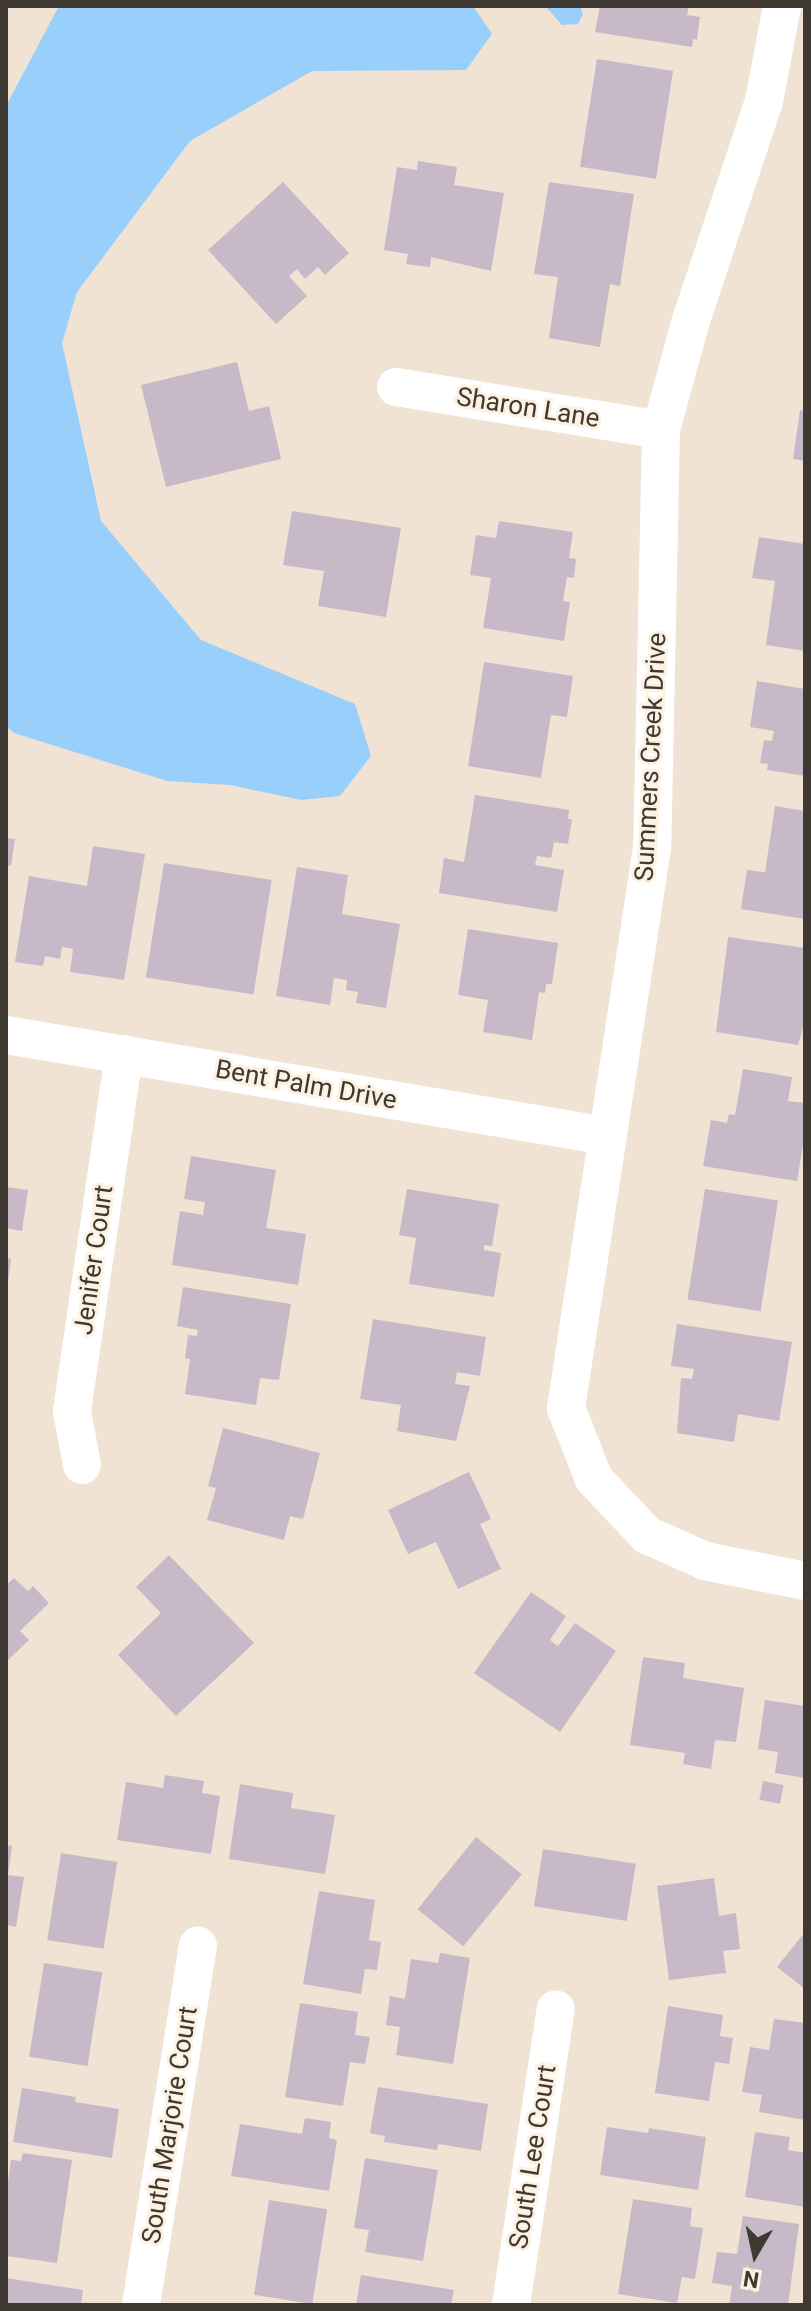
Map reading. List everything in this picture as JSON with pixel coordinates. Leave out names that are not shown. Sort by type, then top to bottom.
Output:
[{"type":"street","name":"Summers Creek Drive","points":[[782,6],[764,101],[691,320],[661,430],[652,848],[566,1408],[594,1479],[647,1535],[705,1561],[800,1578]]},
{"type":"street","name":"Sharon Lane","points":[[396,387],[661,430]]},
{"type":"street","name":"Bent Palm Drive","points":[[6,1035],[607,1136]]},
{"type":"street","name":"Jenifer Court","points":[[82,1465],[72,1411],[124,1054]]},
{"type":"street","name":"South Marjorie Court","points":[[141,2305],[198,1945]]},
{"type":"street","name":"South Lee Court","points":[[511,2305],[556,2009]]},
{"type":"water","points":[[59,6],[473,6],[492,34],[466,70],[312,71],[190,141],[77,292],[62,343],[101,521],[201,640],[355,704],[371,756],[340,796],[301,800],[230,785],[167,781],[14,733],[6,726],[6,106]]},
{"type":"water","points":[[545,6],[580,6],[583,14],[578,24],[562,25]]},
{"type":"building","points":[[600,6],[689,6],[687,15],[700,17],[697,40],[693,39],[692,47],[595,32]]},
{"type":"building","points":[[597,59],[673,71],[656,179],[580,167]]},
{"type":"building","points":[[418,161],[457,167],[454,185],[504,193],[491,271],[431,257],[430,267],[406,264],[408,254],[384,250],[397,167],[417,170]]},
{"type":"building","points":[[283,182],[349,253],[325,275],[318,267],[305,279],[297,269],[289,276],[307,296],[276,324],[208,250]]},
{"type":"building","points":[[549,182],[634,194],[620,286],[610,284],[600,347],[549,338],[558,277],[534,274]]},
{"type":"building","points":[[237,362],[249,411],[269,406],[281,459],[166,487],[141,385]]},
{"type":"building","points":[[800,410],[805,411],[805,461],[793,459]]},
{"type":"building","points":[[292,511],[401,528],[386,617],[318,606],[324,571],[283,565]]},
{"type":"building","points":[[499,521],[573,532],[569,558],[576,559],[574,578],[567,577],[563,601],[570,602],[564,641],[483,628],[491,578],[470,575],[476,535],[496,538]]},
{"type":"building","points":[[759,537],[805,544],[805,651],[766,645],[775,581],[752,578]]},
{"type":"building","points":[[484,662],[573,676],[567,717],[551,715],[541,778],[468,766]]},
{"type":"building","points":[[757,681],[805,689],[805,776],[767,770],[768,764],[760,763],[764,740],[772,741],[774,731],[750,727]]},
{"type":"building","points":[[475,795],[569,810],[568,819],[572,819],[568,844],[554,842],[551,858],[537,856],[535,865],[564,870],[557,912],[439,893],[444,858],[464,862]]},
{"type":"building","points":[[775,806],[805,811],[805,919],[741,909],[747,870],[765,872]]},
{"type":"building","points":[[6,838],[15,839],[11,866],[6,865]]},
{"type":"building","points":[[93,846],[145,854],[124,980],[70,972],[73,949],[62,947],[60,959],[45,956],[43,966],[15,962],[29,876],[87,886]]},
{"type":"building","points":[[164,863],[272,880],[254,995],[146,978]]},
{"type":"building","points":[[297,867],[348,875],[342,914],[400,924],[386,1008],[356,1003],[358,992],[346,990],[347,980],[334,978],[330,1005],[276,996]]},
{"type":"building","points":[[468,929],[558,943],[552,984],[546,984],[545,993],[539,992],[532,1040],[483,1032],[488,1000],[458,995]]},
{"type":"building","points":[[728,937],[805,948],[805,1021],[798,1045],[716,1032]]},
{"type":"building","points":[[743,1069],[792,1077],[788,1101],[805,1103],[805,1133],[797,1181],[703,1166],[711,1120],[727,1123],[729,1114],[735,1115]]},
{"type":"building","points":[[191,1156],[276,1170],[266,1228],[306,1234],[298,1285],[172,1265],[180,1211],[203,1215],[205,1202],[184,1199]]},
{"type":"building","points":[[6,1187],[28,1190],[22,1231],[6,1228]]},
{"type":"building","points":[[407,1189],[499,1204],[492,1246],[484,1245],[484,1250],[501,1253],[494,1297],[409,1284],[416,1238],[399,1235]]},
{"type":"building","points":[[705,1189],[778,1201],[761,1311],[687,1300]]},
{"type":"building","points":[[6,1258],[11,1259],[8,1283],[6,1283]]},
{"type":"building","points":[[183,1287],[291,1304],[279,1380],[260,1378],[256,1405],[185,1394],[190,1359],[185,1358],[188,1335],[197,1336],[198,1330],[177,1326]]},
{"type":"building","points":[[373,1319],[486,1337],[480,1376],[457,1372],[455,1384],[470,1386],[456,1441],[397,1431],[401,1405],[360,1399]]},
{"type":"building","points":[[677,1324],[792,1342],[779,1421],[738,1414],[734,1442],[677,1433],[681,1378],[692,1379],[694,1369],[671,1366]]},
{"type":"building","points":[[223,1428],[320,1453],[303,1519],[290,1516],[284,1540],[207,1520],[216,1488],[208,1486]]},
{"type":"building","points":[[469,1472],[491,1519],[480,1524],[501,1569],[458,1589],[436,1542],[408,1554],[388,1510]]},
{"type":"building","points":[[169,1555],[254,1643],[176,1716],[118,1655],[161,1613],[136,1587]]},
{"type":"building","points":[[14,1578],[28,1591],[33,1586],[49,1603],[20,1631],[29,1640],[6,1662],[6,1585]]},
{"type":"building","points":[[531,1592],[566,1616],[550,1640],[558,1646],[575,1623],[616,1651],[560,1732],[474,1673]]},
{"type":"building","points":[[643,1657],[685,1663],[683,1678],[744,1688],[736,1742],[715,1740],[711,1769],[683,1764],[685,1753],[630,1745]]},
{"type":"building","points":[[765,1700],[805,1706],[805,1778],[775,1773],[778,1752],[758,1749]]},
{"type":"building","points":[[165,1775],[204,1781],[202,1793],[220,1796],[211,1854],[117,1840],[126,1782],[163,1788]]},
{"type":"building","points":[[763,1781],[784,1785],[780,1804],[759,1800]]},
{"type":"building","points":[[240,1784],[293,1793],[291,1808],[335,1815],[325,1874],[229,1859]]},
{"type":"building","points":[[476,1837],[522,1874],[463,1946],[417,1909]]},
{"type":"building","points":[[6,1845],[12,1846],[8,1875],[24,1877],[16,1927],[6,1925]]},
{"type":"building","points":[[543,1849],[636,1864],[627,1921],[534,1906]]},
{"type":"building","points":[[61,1853],[117,1862],[104,1949],[47,1940]]},
{"type":"building","points":[[714,1878],[719,1916],[736,1913],[740,1949],[723,1951],[726,1973],[669,1980],[657,1886]]},
{"type":"building","points":[[319,1891],[375,1900],[369,1940],[381,1942],[377,1970],[365,1969],[361,1994],[303,1984]]},
{"type":"building","points":[[805,1932],[805,1989],[777,1967]]},
{"type":"building","points":[[440,1953],[470,1958],[453,2064],[396,2055],[400,2027],[386,2025],[390,1996],[405,1999],[411,1959],[438,1963]]},
{"type":"building","points":[[44,1963],[102,1972],[87,2066],[29,2057]]},
{"type":"building","points":[[300,2003],[358,2012],[355,2035],[370,2037],[365,2064],[350,2062],[343,2106],[285,2097]]},
{"type":"building","points":[[668,2006],[723,2015],[720,2036],[733,2038],[729,2064],[715,2062],[709,2101],[655,2093]]},
{"type":"building","points":[[774,2019],[805,2023],[805,2120],[759,2112],[762,2095],[742,2092],[750,2047],[769,2050]]},
{"type":"building","points":[[378,2087],[488,2104],[481,2151],[438,2144],[437,2150],[384,2142],[385,2136],[370,2133]]},
{"type":"building","points":[[22,2088],[76,2097],[75,2102],[119,2109],[112,2158],[13,2142]]},
{"type":"building","points":[[305,2118],[331,2122],[329,2138],[337,2140],[329,2191],[231,2176],[240,2124],[302,2134]]},
{"type":"building","points":[[607,2127],[648,2133],[649,2128],[706,2137],[698,2190],[600,2175]]},
{"type":"building","points":[[755,2132],[790,2137],[788,2150],[805,2153],[805,2207],[745,2197]]},
{"type":"building","points":[[23,2153],[72,2160],[57,2263],[6,2256],[6,2196],[11,2160],[21,2161]]},
{"type":"building","points":[[365,2158],[438,2170],[423,2261],[365,2252],[369,2230],[354,2228]]},
{"type":"building","points":[[633,2199],[692,2208],[690,2226],[703,2228],[695,2279],[682,2277],[677,2303],[618,2294]]},
{"type":"building","points":[[269,2200],[327,2209],[312,2304],[254,2295]]},
{"type":"building","points":[[743,2216],[799,2224],[788,2305],[729,2305],[732,2286],[712,2283],[717,2252],[737,2254]]},
{"type":"building","points":[[361,2275],[454,2290],[451,2305],[356,2305]]},
{"type":"building","points":[[6,2278],[83,2290],[81,2305],[6,2305]]}]
